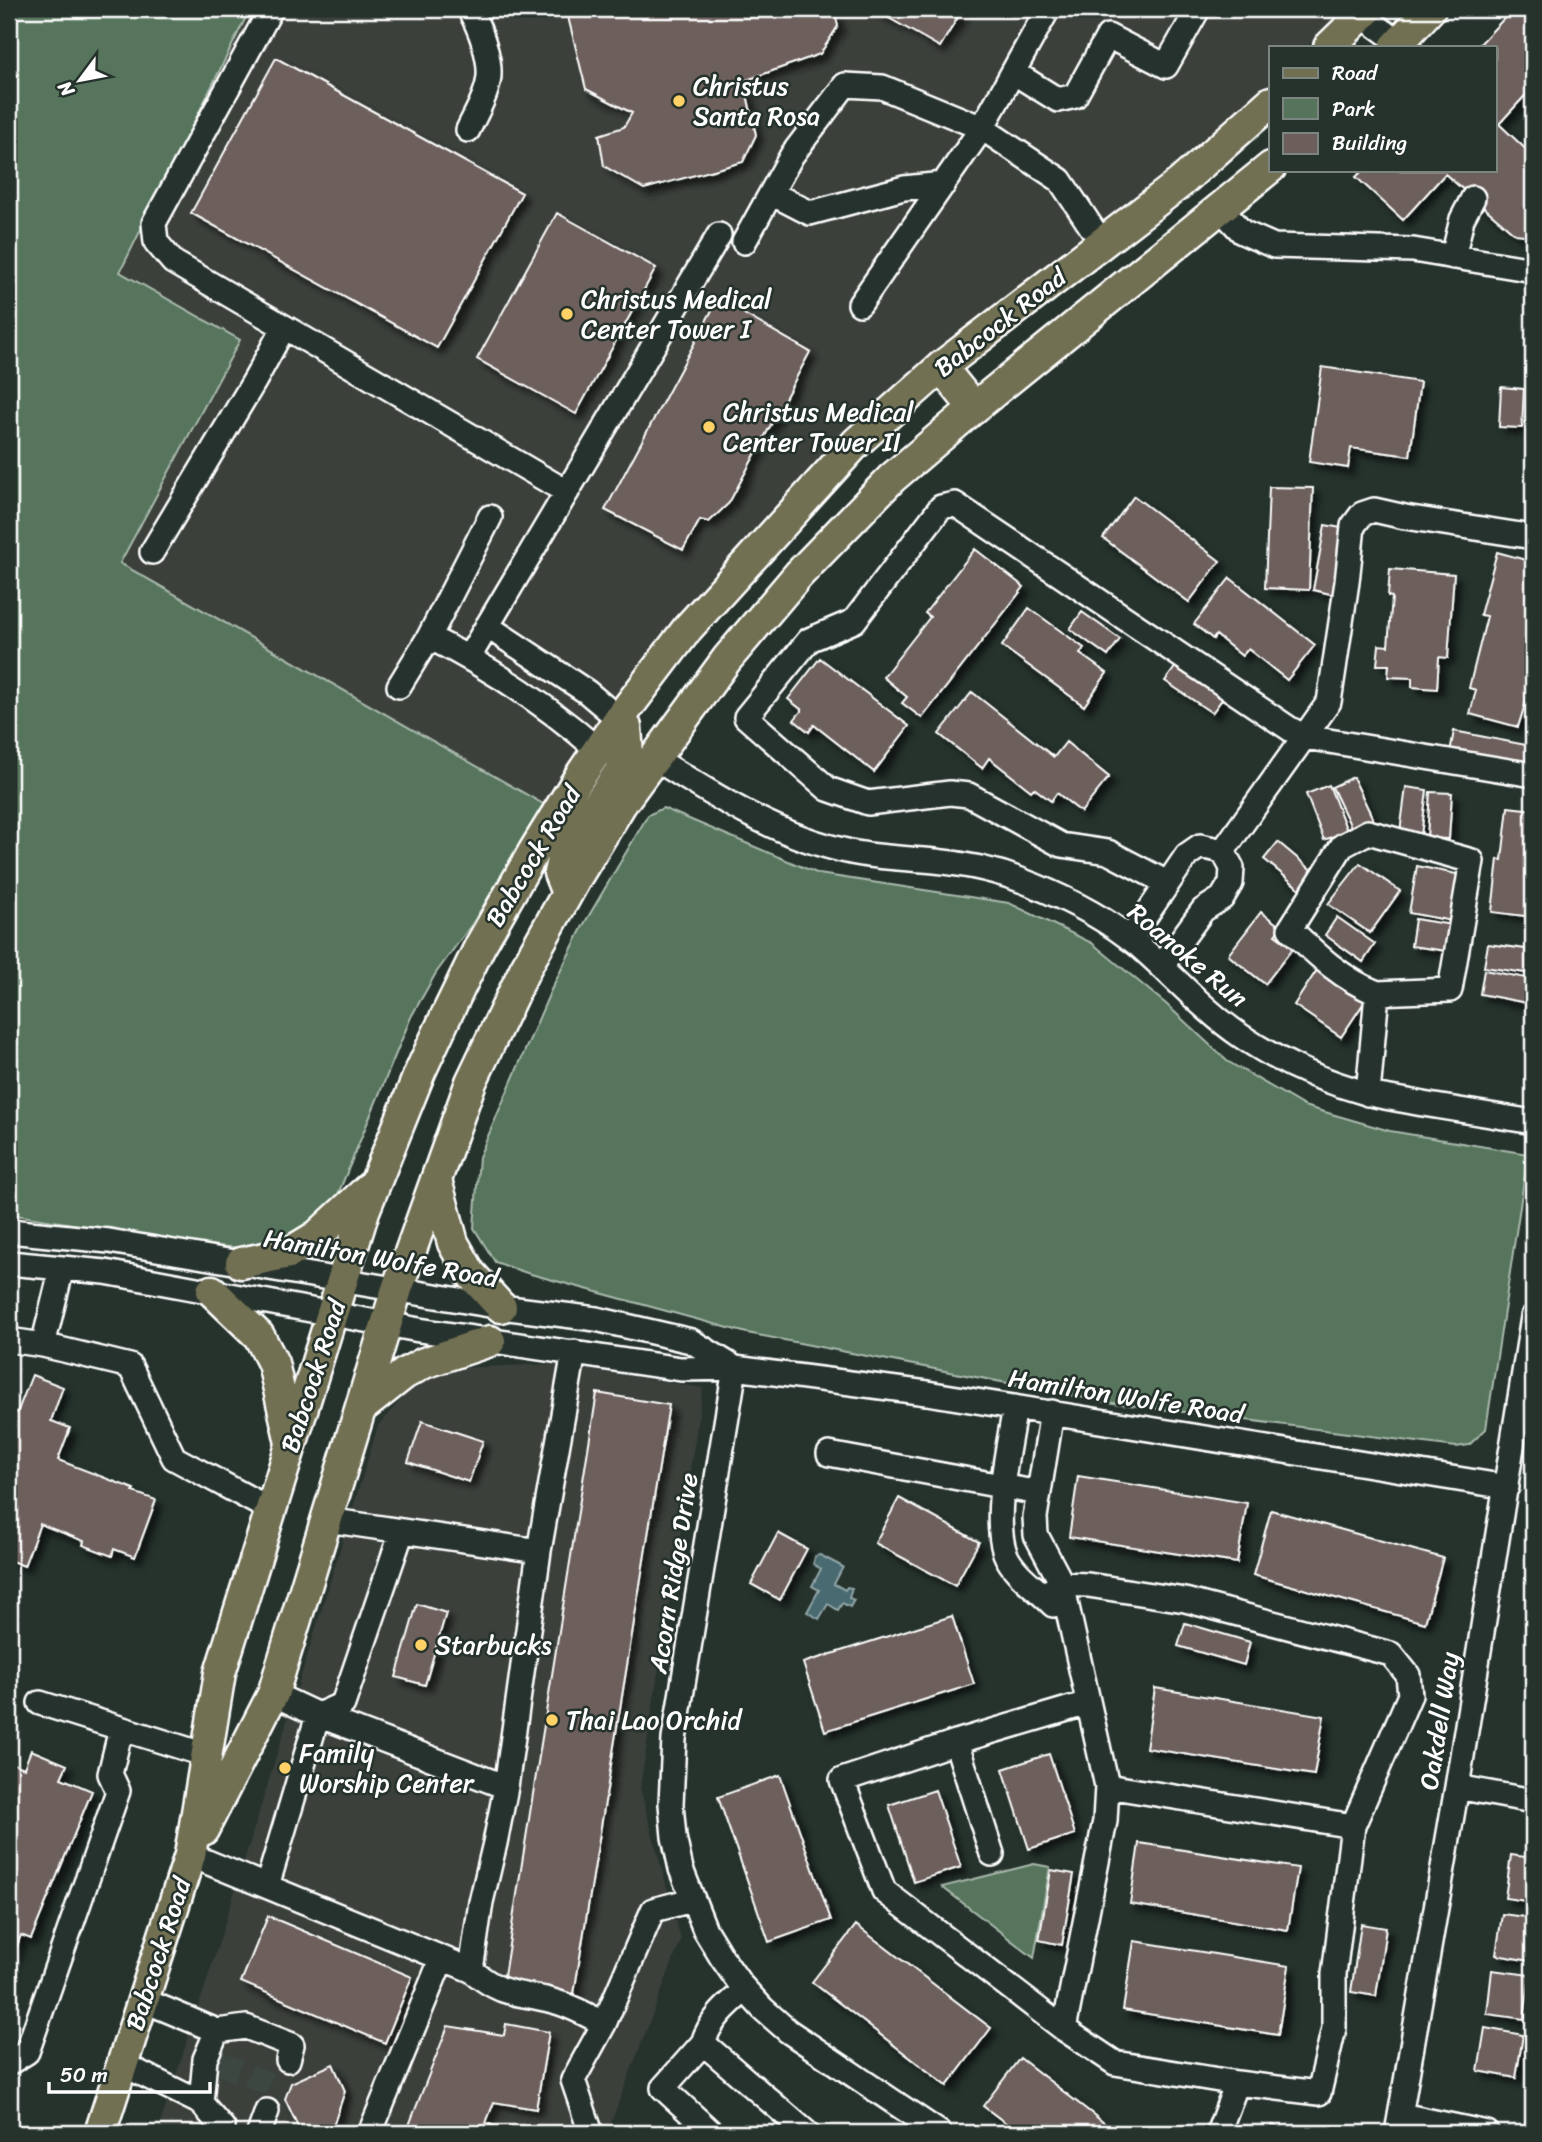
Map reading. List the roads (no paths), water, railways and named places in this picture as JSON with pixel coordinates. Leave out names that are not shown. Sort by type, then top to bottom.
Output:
[{"type":"main road","points":[[1398,45],[1430,9]]},
{"type":"main road","points":[[1330,46],[1361,11]]},
{"type":"main road","name":"Babcock Road","points":[[100,2133],[190,1855],[220,1673],[334,1315],[352,1250],[420,1072],[480,946],[534,850],[619,719],[688,628],[858,442],[941,367],[1180,183],[1269,104]]},
{"type":"main road","name":"Babcock Road","points":[[190,1855],[273,1695],[397,1289],[471,1082],[525,969],[621,804],[727,659],[799,574],[892,478],[1269,169]]},
{"type":"main road","points":[[941,367],[974,408]]},
{"type":"main road","points":[[567,893],[559,873],[564,856],[628,755],[626,727],[619,719]]},
{"type":"main road","points":[[241,1263],[289,1253],[317,1236],[377,1180]]},
{"type":"main road","points":[[436,1180],[453,1243],[470,1273],[501,1307]]},
{"type":"main road","points":[[212,1291],[259,1336],[273,1363],[291,1444]]},
{"type":"main road","points":[[361,1408],[404,1374],[424,1363],[490,1341]]},
{"type":"street","points":[[271,9],[154,223],[156,242],[173,262],[567,492]]},
{"type":"street","points":[[468,130],[489,82],[487,55],[470,9]]},
{"type":"street","points":[[860,304],[982,128],[1048,9]]},
{"type":"street","points":[[1013,72],[1058,100],[1075,96],[1108,36],[1166,66],[1198,9]]},
{"type":"street","points":[[1361,11],[1398,45]]},
{"type":"street","points":[[744,242],[792,155],[845,85],[882,87],[982,128],[1060,180],[1102,243]]},
{"type":"street","points":[[771,193],[810,213],[904,188],[944,184]]},
{"type":"street","points":[[1452,257],[1462,219],[1473,198]]},
{"type":"street","points":[[1219,207],[1242,232],[1274,246],[1412,250],[1533,270]]},
{"type":"street","points":[[469,657],[719,235]]},
{"type":"street","points":[[152,552],[284,327]]},
{"type":"street","points":[[1167,883],[1108,852],[1061,845],[969,795],[950,793],[868,803],[828,789],[746,717],[808,640],[854,621],[941,507],[955,504],[1305,737],[1533,775]]},
{"type":"street","points":[[1223,851],[1329,702],[1353,526],[1362,514],[1374,510],[1533,537]]},
{"type":"street","points":[[398,686],[429,637],[490,517]]},
{"type":"street","points":[[488,626],[587,692],[619,719]]},
{"type":"street","points":[[429,637],[469,657],[576,731],[598,750]]},
{"type":"street","name":"Roanoke Run","points":[[656,759],[729,805],[788,833],[851,852],[937,861],[991,871],[1068,900],[1104,920],[1130,939],[1206,1009],[1259,1047],[1325,1080],[1368,1094],[1533,1122]]},
{"type":"street","points":[[1368,832],[1472,862],[1450,990],[1377,993],[1359,986],[1329,966],[1290,929],[1342,846],[1368,832]]},
{"type":"street","points":[[1130,939],[1187,855],[1200,846],[1223,851]]},
{"type":"street","points":[[1161,967],[1203,910],[1222,898],[1231,883],[1232,869],[1223,851]]},
{"type":"street","points":[[1368,1094],[1377,993]]},
{"type":"street","name":"Hamilton Wolfe Road","points":[[9,1231],[109,1241],[501,1307],[596,1320],[691,1341],[735,1368]]},
{"type":"street","name":"Hamilton Wolfe Road","points":[[9,1262],[105,1272],[490,1341],[681,1369],[735,1368],[1052,1412],[1507,1487]]},
{"type":"street","points":[[43,1345],[62,1268]]},
{"type":"street","name":"Oakdell Way","points":[[1399,2124],[1507,1487],[1533,1317]]},
{"type":"street","points":[[9,1340],[43,1345],[130,1366],[174,1458],[271,1510]]},
{"type":"street","points":[[471,1970],[481,1902],[506,1787],[539,1551],[574,1352]]},
{"type":"street","name":"Acorn Ridge Drive","points":[[735,1368],[674,1738],[671,1804],[681,1869],[692,1900],[722,1958],[746,1990],[788,2031],[940,2133]]},
{"type":"street","points":[[1015,1407],[1000,1524],[1005,1554],[1021,1575],[1052,1590],[1088,1585],[1185,1600],[1391,1654],[1408,1675],[1410,1695],[1353,1826],[1334,1974],[1334,2028],[1319,2093],[1115,2063],[1064,2029],[884,1891],[842,1780],[956,1742],[1088,1703]]},
{"type":"street","points":[[1052,1412],[1035,1517],[1036,1535],[1052,1590],[1069,1622],[1107,1786],[1105,1821],[1064,2029]]},
{"type":"street","points":[[829,1454],[1039,1493]]},
{"type":"street","points":[[327,1520],[539,1551]]},
{"type":"street","points":[[318,1714],[343,1704],[402,1531]]},
{"type":"street","points":[[273,1695],[506,1787]]},
{"type":"street","points":[[40,1703],[206,1755]]},
{"type":"street","points":[[267,1886],[318,1714]]},
{"type":"street","points":[[9,2063],[27,2052],[118,1791],[110,1774],[121,1728]]},
{"type":"street","points":[[956,1742],[992,1854]]},
{"type":"street","points":[[1107,1786],[1353,1826]]},
{"type":"street","points":[[1457,1787],[1533,1801]]},
{"type":"street","points":[[190,1855],[471,1970],[488,1984],[508,1993],[552,2001],[604,2024]]},
{"type":"street","points":[[591,2133],[573,2080],[604,2024],[653,1910],[692,1900]]},
{"type":"street","points":[[370,2133],[442,1958]]},
{"type":"street","points":[[712,2133],[663,2088],[703,2043],[707,2028],[746,1990]]},
{"type":"street","points":[[143,2000],[217,2031],[246,2027],[292,2045],[288,2060]]},
{"type":"street","points":[[201,2103],[217,2031]]},
{"type":"street","points":[[703,2043],[807,2133]]},
{"type":"street","points":[[122,2064],[201,2103],[226,2132]]},
{"type":"street","points":[[1218,2133],[1237,2083]]},
{"type":"street","points":[[259,2133],[267,2111]]},
{"type":"street","points":[[1399,2124],[1487,2133]]},
{"type":"water","points":[[820,1555],[843,1567],[834,1584],[845,1590],[847,1587],[852,1588],[849,1598],[854,1600],[850,1607],[842,1603],[838,1610],[828,1604],[819,1619],[807,1612],[819,1590],[812,1586],[821,1569],[813,1564],[815,1556]]},
{"type":"tunnel","points":[[217,2062],[277,2087]]},
{"type":"place","name":"Christus Santa Rosa","points":[[679,101]]},
{"type":"place","name":"Christus Medical Center Tower I","points":[[567,314]]},
{"type":"place","name":"Christus Medical Center Tower II","points":[[709,427]]},
{"type":"place","name":"Starbucks","points":[[421,1645]]},
{"type":"place","name":"Thai Lao Orchid","points":[[552,1720]]},
{"type":"place","name":"Family Worship Center","points":[[285,1768]]}]
